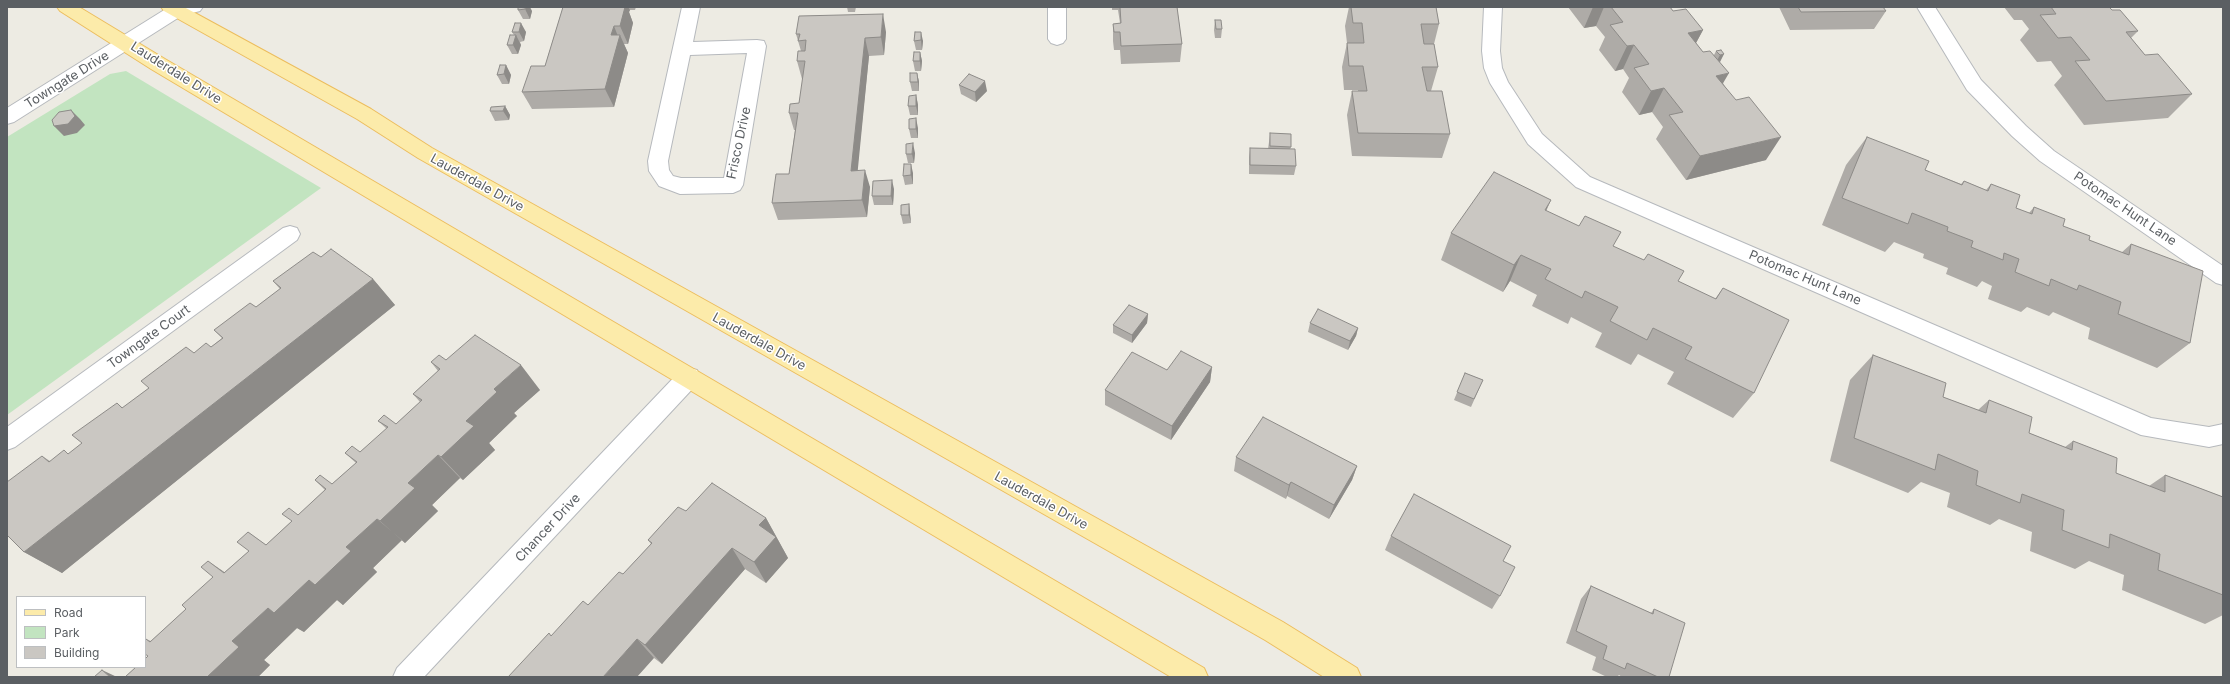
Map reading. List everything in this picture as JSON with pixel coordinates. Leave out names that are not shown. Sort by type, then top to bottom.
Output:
[{"type":"main road","name":"Lauderdale Drive","points":[[66,7],[127,42],[165,68],[1195,677]]},
{"type":"main road","name":"Lauderdale Drive","points":[[180,8],[364,114],[425,153],[1274,632],[1348,677]]},
{"type":"street","name":"Frisco Drive","points":[[683,49],[757,46],[733,185],[680,186],[666,182],[659,171],[658,161],[692,7]]},
{"type":"street","points":[[1057,7],[1057,39]]},
{"type":"street","name":"Potomac Hunt Lane","points":[[1493,7],[1491,50],[1493,68],[1499,83],[1534,139],[1583,182],[2149,428],[2210,437],[2223,434]]},
{"type":"street","name":"Potomac Hunt Lane","points":[[1926,7],[1974,86],[2018,131],[2047,156],[2223,277]]},
{"type":"street","name":"Towngate Drive","points":[[7,117],[180,8]]},
{"type":"street","name":"Towngate Court","points":[[7,440],[290,234]]},
{"type":"street","name":"Chancer Drive","points":[[406,677],[689,377]]},
{"type":"green space","points":[[126,71],[321,188],[7,415],[7,137],[110,74]]},
{"type":"building","points":[[518,7],[526,7],[525,9],[518,10]]},
{"type":"building","points":[[563,7],[625,7],[620,26],[614,26],[611,35],[620,35],[605,89],[522,92],[531,66],[545,66]]},
{"type":"building","points":[[1120,7],[1177,7],[1182,44],[1121,46],[1120,32],[1114,32],[1113,24],[1121,23]]},
{"type":"building","points":[[1351,7],[1436,7],[1439,24],[1421,24],[1424,44],[1434,44],[1438,67],[1422,67],[1427,91],[1442,91],[1450,134],[1358,133],[1352,91],[1367,91],[1363,66],[1349,66],[1347,43],[1364,43],[1362,23],[1353,23]]},
{"type":"building","points":[[1611,7],[1670,7],[1673,11],[1686,9],[1703,30],[1688,33],[1703,52],[1710,51],[1729,73],[1716,76],[1736,100],[1749,97],[1781,137],[1700,156],[1669,115],[1683,112],[1664,88],[1651,91],[1634,68],[1649,64],[1634,45],[1627,46],[1610,25],[1623,22]]},
{"type":"building","points":[[1798,7],[1883,7],[1886,11],[1801,12]]},
{"type":"building","points":[[2051,7],[2109,7],[2112,10],[2120,10],[2138,31],[2126,32],[2145,55],[2158,54],[2192,94],[2106,101],[2075,61],[2090,60],[2071,37],[2058,38],[2040,15],[2056,14]]},
{"type":"building","points":[[883,14],[881,37],[865,38],[851,171],[865,170],[862,200],[772,203],[776,174],[789,174],[798,113],[789,113],[790,104],[799,103],[805,61],[797,61],[798,51],[805,51],[806,40],[798,41],[800,34],[796,34],[799,16]]},
{"type":"building","points":[[1215,20],[1221,20],[1222,29],[1216,29]]},
{"type":"building","points":[[515,23],[521,23],[519,32],[512,32]]},
{"type":"building","points":[[915,32],[921,32],[921,40],[914,41]]},
{"type":"building","points":[[510,35],[516,35],[513,45],[507,45]]},
{"type":"building","points":[[1721,50],[1724,54],[1720,55],[1716,51]]},
{"type":"building","points":[[914,52],[920,52],[920,61],[913,61]]},
{"type":"building","points":[[500,65],[506,65],[504,74],[497,75]]},
{"type":"building","points":[[910,73],[917,73],[918,82],[910,82]]},
{"type":"building","points":[[969,74],[985,81],[975,92],[959,85]]},
{"type":"building","points":[[916,95],[916,106],[908,106],[909,96]]},
{"type":"building","points":[[505,106],[503,111],[490,111],[491,107]]},
{"type":"building","points":[[71,110],[75,116],[68,124],[54,126],[52,120],[59,112]]},
{"type":"building","points":[[916,118],[916,129],[909,129],[909,119]]},
{"type":"building","points":[[1270,133],[1291,134],[1291,147],[1270,146]]},
{"type":"building","points":[[1867,137],[1929,161],[1925,170],[1962,185],[1964,181],[1988,191],[1991,184],[2020,195],[2016,208],[2032,214],[2034,207],[2065,219],[2063,226],[2090,236],[2089,240],[2129,255],[2131,244],[2203,271],[2190,343],[2118,314],[2121,302],[2079,285],[2077,290],[2051,279],[2049,286],[2015,272],[2019,259],[2004,253],[2003,260],[1971,247],[1973,241],[1947,231],[1948,227],[1912,213],[1908,224],[1842,198]]},
{"type":"building","points":[[913,143],[912,154],[906,154],[906,144]]},
{"type":"building","points":[[1250,148],[1295,149],[1296,166],[1250,165]]},
{"type":"building","points":[[904,164],[911,164],[911,175],[903,176]]},
{"type":"building","points":[[1494,172],[1551,200],[1545,210],[1579,226],[1585,216],[1621,232],[1613,246],[1644,260],[1648,254],[1684,271],[1678,281],[1716,299],[1723,288],[1789,320],[1754,393],[1685,359],[1692,347],[1653,328],[1647,340],[1610,321],[1618,307],[1585,291],[1582,298],[1545,279],[1551,269],[1521,255],[1514,265],[1451,233]]},
{"type":"building","points":[[892,180],[891,196],[872,196],[873,181]]},
{"type":"building","points":[[909,204],[909,215],[901,215],[901,205]]},
{"type":"building","points":[[331,249],[373,279],[24,552],[7,535],[7,482],[42,456],[49,462],[64,450],[68,454],[82,443],[72,435],[117,403],[122,408],[149,388],[141,381],[186,347],[194,353],[206,343],[211,347],[223,338],[214,330],[250,303],[256,307],[281,288],[273,281],[313,252],[321,257]]},
{"type":"building","points":[[1129,305],[1148,314],[1132,335],[1113,325]]},
{"type":"building","points":[[1318,309],[1358,328],[1350,341],[1310,323]]},
{"type":"building","points":[[475,335],[521,365],[494,389],[497,392],[466,421],[474,426],[441,457],[438,455],[408,483],[415,488],[380,521],[377,519],[346,547],[351,551],[315,585],[309,580],[274,613],[268,608],[232,641],[239,647],[207,677],[125,677],[135,668],[146,668],[146,658],[148,656],[146,655],[146,639],[150,642],[186,609],[182,605],[213,577],[201,567],[208,561],[224,573],[249,551],[237,542],[248,532],[266,545],[292,521],[282,514],[289,508],[298,515],[326,489],[315,480],[320,475],[332,484],[357,462],[345,453],[352,446],[360,452],[388,427],[378,421],[384,415],[396,424],[422,400],[413,394],[440,369],[431,362],[439,355],[446,360]]},
{"type":"building","points":[[1181,351],[1212,367],[1172,426],[1105,390],[1132,352],[1167,370]]},
{"type":"building","points":[[1873,355],[1946,383],[1943,397],[1986,413],[1989,400],[2032,417],[2029,433],[2072,450],[2073,441],[2117,458],[2116,473],[2165,492],[2165,475],[2223,497],[2223,595],[2158,570],[2160,554],[2110,534],[2109,548],[2062,530],[2064,510],[2022,494],[2020,503],[1976,485],[1978,471],[1938,454],[1935,470],[1854,438]]},
{"type":"building","points":[[1465,373],[1483,380],[1474,399],[1457,392]]},
{"type":"building","points":[[1263,417],[1357,466],[1334,505],[1291,482],[1289,485],[1236,457]]},
{"type":"building","points":[[712,483],[766,518],[759,525],[776,537],[754,562],[732,548],[645,645],[637,639],[603,677],[508,677],[549,633],[551,636],[583,601],[588,605],[619,572],[623,574],[652,543],[648,540],[678,507],[686,511]]},
{"type":"building","points":[[1414,494],[1511,546],[1503,561],[1515,567],[1500,596],[1391,536]]},
{"type":"building","points":[[1591,586],[1653,614],[1654,609],[1685,623],[1669,677],[1658,677],[1627,663],[1625,669],[1603,659],[1607,646],[1576,631]]},
{"type":"building","points":[[102,670],[110,677],[94,677]]}]
